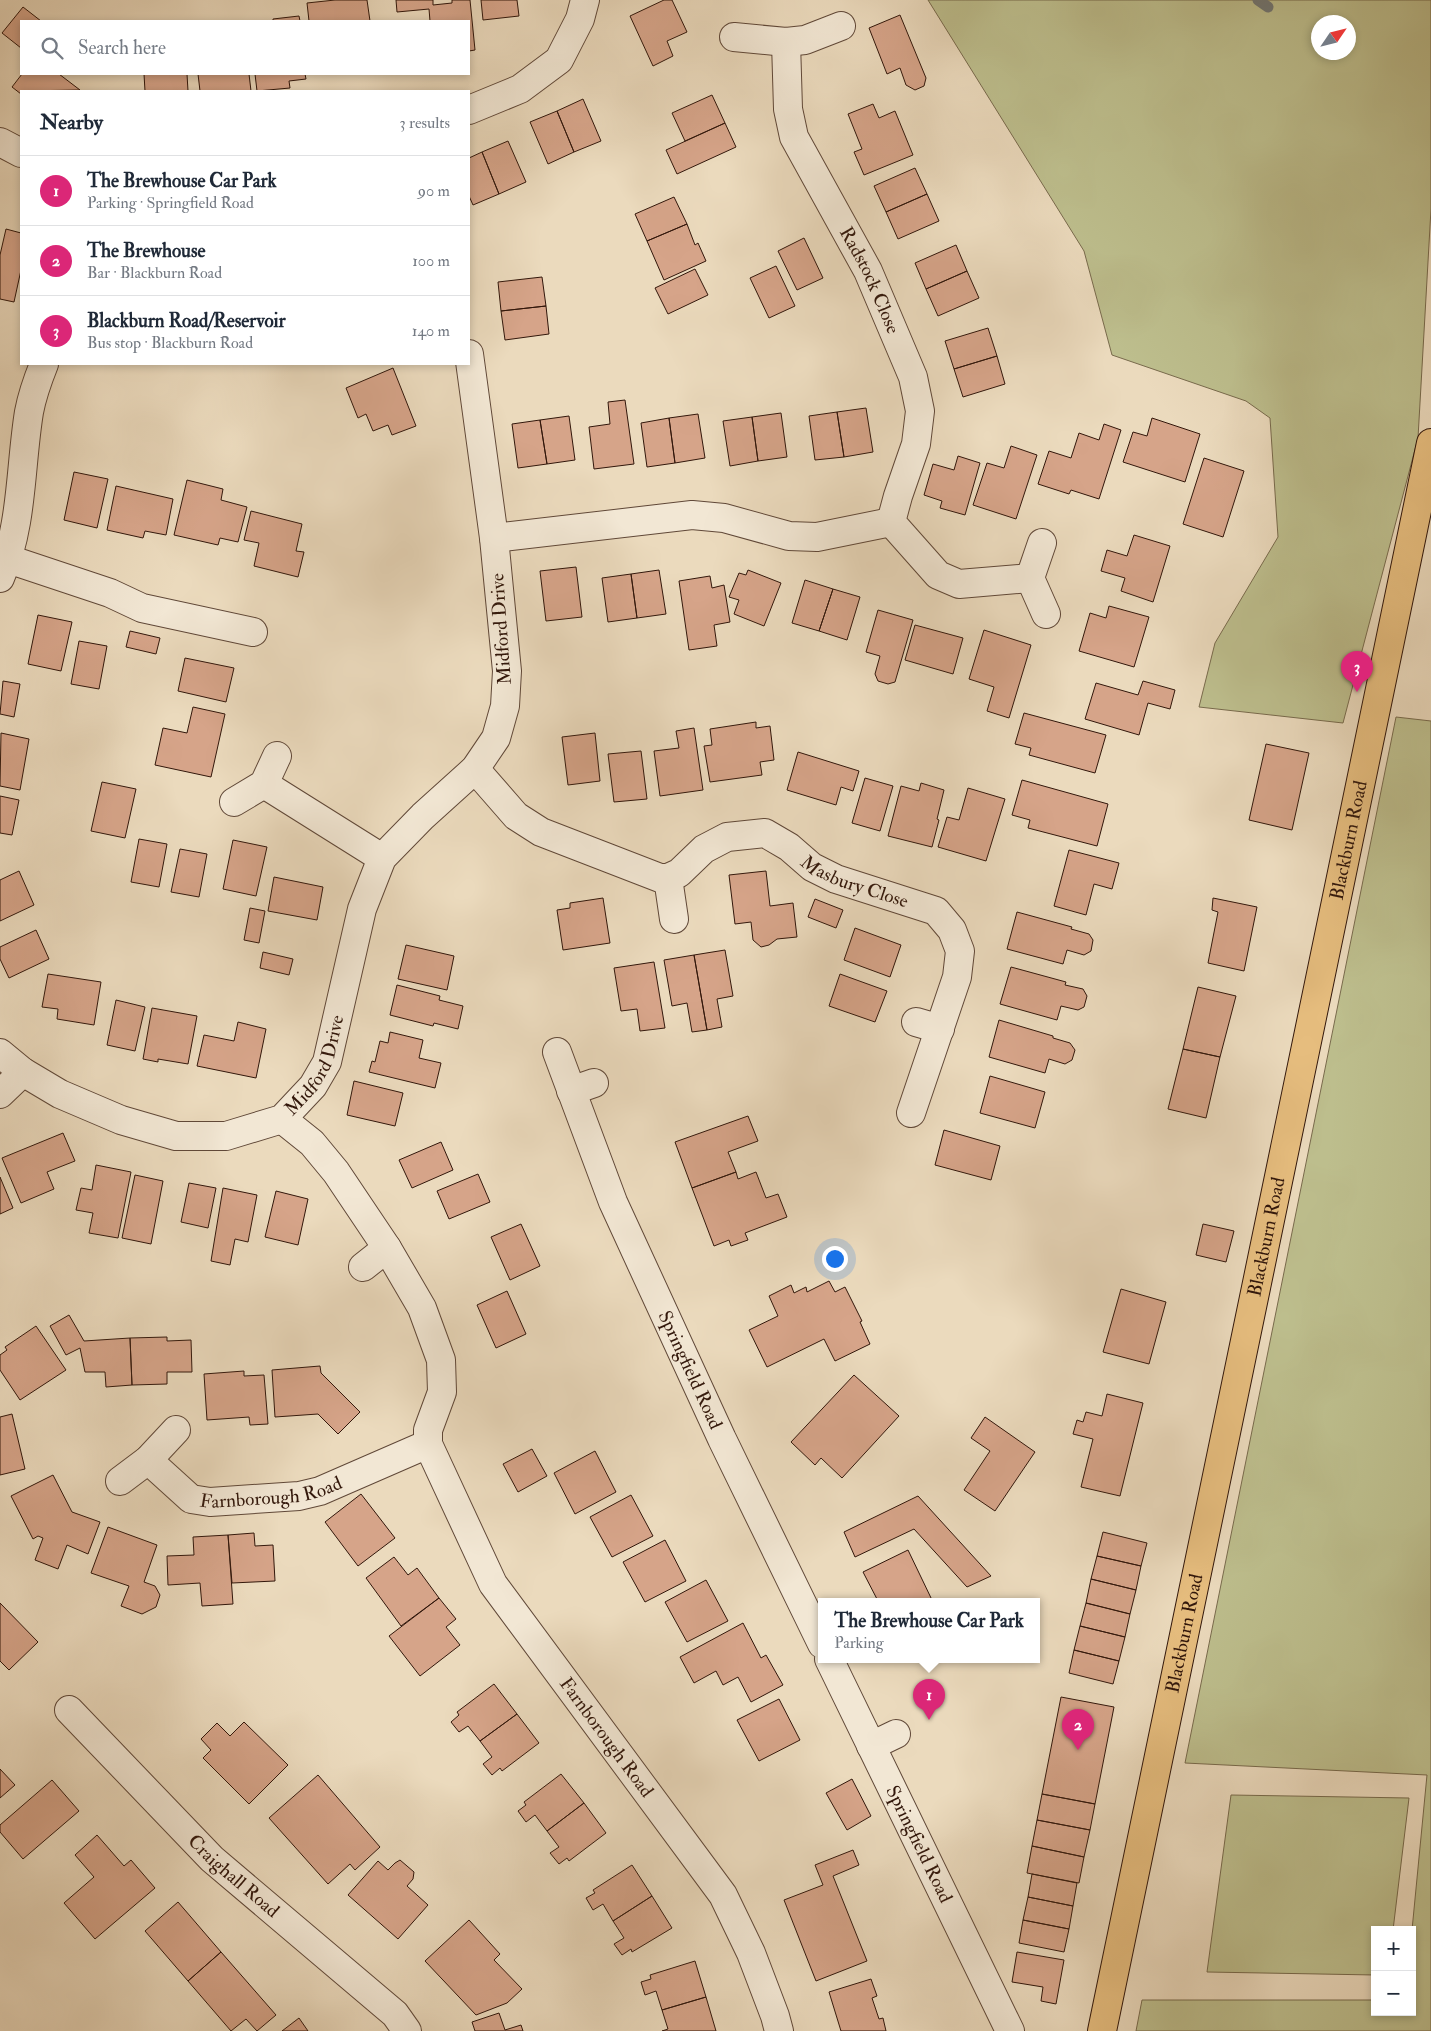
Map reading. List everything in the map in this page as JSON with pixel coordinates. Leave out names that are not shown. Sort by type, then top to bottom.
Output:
[{"type":"highway","name":"Blackburn Road","points":[[1102,2031],[1431,443]]},
{"type":"street","points":[[470,110],[520,89],[559,60],[580,19],[585,0]]},
{"type":"street","points":[[734,37],[786,42],[804,40],[841,26]]},
{"type":"street","name":"Radstock Close","points":[[786,42],[788,109],[794,137],[868,271],[913,377],[920,411],[916,444],[891,522]]},
{"type":"street","points":[[0,142],[20,152]]},
{"type":"street","name":"Midford Drive","points":[[0,1053],[23,1072],[60,1094],[121,1120],[176,1136],[226,1136],[282,1119],[313,1086],[327,1062],[362,909],[382,858],[423,816],[475,769],[496,738],[505,706],[507,671],[494,538],[470,361]]},
{"type":"street","points":[[44,365],[29,410],[16,525],[4,568],[110,593],[142,608],[253,632]]},
{"type":"street","points":[[494,538],[692,515],[724,518],[789,536],[817,537],[891,522],[938,575],[959,584],[1030,578]]},
{"type":"street","points":[[1042,543],[1030,578],[1046,614]]},
{"type":"street","points":[[234,802],[264,784],[277,756]]},
{"type":"street","points":[[475,769],[516,816],[541,832],[660,878],[668,878],[674,919]]},
{"type":"street","points":[[264,784],[382,858]]},
{"type":"street","name":"Masbury Close","points":[[668,878],[679,873],[704,849],[727,837],[765,834],[789,847],[812,867],[836,879],[936,911],[952,930],[960,950],[957,977],[928,1025],[912,1113]]},
{"type":"street","name":"Springfield Road","points":[[557,1052],[583,1087],[614,1202],[722,1439],[818,1636]]},
{"type":"street","points":[[0,1094],[23,1072]]},
{"type":"street","points":[[282,1119],[312,1142],[336,1172],[387,1248],[422,1308],[442,1360],[442,1392],[428,1430],[428,1444]]},
{"type":"street","points":[[363,1267],[387,1248]]},
{"type":"street","points":[[120,1481],[148,1460],[176,1430]]},
{"type":"street","name":"Farnborough Road","points":[[148,1460],[191,1499],[210,1502],[299,1496],[320,1492],[428,1444],[497,1590],[723,1895],[751,1953],[779,2031]]},
{"type":"street","name":"Springfield Road","points":[[831,1663],[1010,2031]]},
{"type":"street","name":"Craighall Road","points":[[69,1710],[212,1859],[395,2014],[407,2031]]},
{"type":"street","points":[[871,1746],[896,1734]]},
{"type":"green space","points":[[928,0],[1431,0],[1431,209],[1418,438],[1343,723],[1199,707],[1215,643],[1278,537],[1270,418],[1246,401],[1112,355],[1084,251]]},
{"type":"green space","points":[[1396,717],[1431,721],[1431,2031],[1136,2031],[1142,2000],[1371,2000],[1371,2016],[1416,2016],[1416,1926],[1412,1926],[1427,1775],[1185,1763]]},
{"type":"green space","points":[[1231,1795],[1409,1798],[1393,1926],[1371,1926],[1371,1975],[1207,1972]]},
{"type":"building","points":[[335,0],[367,0],[370,20],[309,20],[307,3]]},
{"type":"building","points":[[396,0],[433,0],[433,5],[452,3],[452,0],[470,0],[475,50],[470,51],[470,20],[430,20],[429,9],[397,12]]},
{"type":"building","points":[[481,0],[517,0],[519,16],[483,20]]},
{"type":"building","points":[[664,0],[672,0],[687,32],[667,41],[673,56],[653,66],[630,16]]},
{"type":"building","points":[[23,7],[40,20],[20,20],[20,47],[2,33]]},
{"type":"building","points":[[900,15],[926,78],[924,86],[915,90],[906,85],[900,68],[887,74],[869,28]]},
{"type":"building","points":[[299,16],[300,20],[273,20]]},
{"type":"building","points":[[21,75],[60,75],[80,90],[20,90],[20,93],[12,87]]},
{"type":"building","points":[[144,75],[187,75],[188,90],[145,90]]},
{"type":"building","points":[[198,75],[249,75],[251,90],[200,90]]},
{"type":"building","points":[[255,75],[305,75],[306,79],[289,81],[290,88],[257,90]]},
{"type":"building","points":[[712,95],[725,123],[685,141],[672,113]]},
{"type":"building","points":[[583,99],[601,141],[574,152],[557,111]]},
{"type":"building","points":[[873,104],[879,118],[895,111],[913,155],[864,175],[854,152],[862,149],[848,114]]},
{"type":"building","points":[[557,111],[574,152],[548,164],[530,122]]},
{"type":"building","points":[[725,123],[736,147],[677,174],[666,150]]},
{"type":"building","points":[[508,141],[526,182],[499,194],[482,152]]},
{"type":"building","points":[[482,152],[499,194],[473,205],[470,198],[470,158]]},
{"type":"building","points":[[915,168],[927,194],[886,212],[874,186]]},
{"type":"building","points":[[927,194],[939,221],[898,239],[886,212]]},
{"type":"building","points":[[674,197],[687,224],[647,241],[635,214]]},
{"type":"building","points":[[687,224],[695,245],[698,243],[706,261],[664,280],[647,241]]},
{"type":"building","points":[[6,229],[20,233],[20,275],[14,302],[0,299],[0,255]]},
{"type":"building","points":[[804,238],[823,278],[797,290],[778,251]]},
{"type":"building","points":[[956,245],[967,271],[926,289],[915,263]]},
{"type":"building","points":[[776,266],[795,306],[769,318],[750,278]]},
{"type":"building","points":[[695,269],[708,295],[668,314],[655,288]]},
{"type":"building","points":[[967,271],[979,298],[938,316],[926,289]]},
{"type":"building","points":[[542,277],[546,306],[501,311],[498,282]]},
{"type":"building","points":[[546,306],[549,334],[505,340],[501,311]]},
{"type":"building","points":[[988,328],[997,356],[954,369],[945,341]]},
{"type":"building","points":[[997,356],[1005,384],[963,397],[954,369]]},
{"type":"building","points":[[393,368],[416,426],[392,435],[388,425],[373,431],[366,414],[358,418],[346,388]]},
{"type":"building","points":[[625,400],[634,464],[594,469],[589,427],[610,424],[608,402]]},
{"type":"building","points":[[866,408],[873,452],[844,457],[837,412]]},
{"type":"building","points":[[837,412],[844,457],[815,460],[809,416]]},
{"type":"building","points":[[781,413],[787,457],[758,461],[752,417]]},
{"type":"building","points":[[698,414],[705,458],[675,463],[669,418]]},
{"type":"building","points":[[569,416],[575,460],[547,464],[540,420]]},
{"type":"building","points":[[752,417],[758,461],[730,466],[723,421]]},
{"type":"building","points":[[669,418],[675,463],[647,467],[641,423]]},
{"type":"building","points":[[1152,418],[1200,434],[1185,482],[1123,462],[1133,432],[1147,436]]},
{"type":"building","points":[[540,420],[547,464],[518,468],[512,424]]},
{"type":"building","points":[[1104,424],[1121,430],[1099,499],[1071,490],[1069,494],[1038,484],[1049,451],[1071,458],[1079,433],[1099,440]]},
{"type":"building","points":[[1011,446],[1037,455],[1016,519],[973,505],[987,463],[1004,468]]},
{"type":"building","points":[[958,456],[980,463],[965,515],[940,508],[942,501],[924,495],[933,464],[954,470]]},
{"type":"building","points":[[1204,458],[1244,471],[1223,537],[1183,524]]},
{"type":"building","points":[[74,472],[108,479],[97,528],[64,520]]},
{"type":"building","points":[[187,480],[223,489],[221,500],[247,507],[238,542],[220,538],[218,545],[174,535]]},
{"type":"building","points":[[116,486],[173,499],[166,535],[145,531],[143,538],[107,530]]},
{"type":"building","points":[[251,511],[302,524],[296,551],[304,552],[298,577],[254,566],[259,543],[244,540]]},
{"type":"building","points":[[1134,535],[1170,546],[1153,602],[1121,591],[1125,578],[1101,571],[1107,550],[1127,556]]},
{"type":"building","points":[[576,567],[582,617],[546,621],[540,571]]},
{"type":"building","points":[[659,570],[666,614],[637,618],[631,574]]},
{"type":"building","points":[[748,570],[781,583],[764,626],[734,614],[739,600],[729,597],[739,573],[746,575]]},
{"type":"building","points":[[631,574],[637,618],[608,622],[602,578]]},
{"type":"building","points":[[710,576],[712,588],[724,585],[730,622],[714,625],[717,646],[689,650],[679,581]]},
{"type":"building","points":[[805,580],[833,589],[819,631],[792,623]]},
{"type":"building","points":[[833,589],[860,597],[847,640],[819,631]]},
{"type":"building","points":[[1109,606],[1149,617],[1134,667],[1079,651],[1090,613],[1106,618]]},
{"type":"building","points":[[878,610],[913,620],[895,682],[888,684],[878,681],[875,674],[880,656],[866,652]]},
{"type":"building","points":[[38,615],[72,622],[61,671],[28,664]]},
{"type":"building","points":[[915,625],[963,638],[953,674],[905,660]]},
{"type":"building","points":[[984,630],[1031,645],[1009,718],[987,711],[994,687],[969,679]]},
{"type":"building","points":[[130,631],[160,638],[156,654],[126,647]]},
{"type":"building","points":[[79,641],[107,646],[99,689],[71,684]]},
{"type":"building","points":[[185,658],[234,668],[226,702],[178,691]]},
{"type":"building","points":[[3,681],[20,684],[14,717],[0,714]]},
{"type":"building","points":[[1143,681],[1175,690],[1170,709],[1148,703],[1139,735],[1085,719],[1096,683],[1138,695]]},
{"type":"building","points":[[193,707],[225,714],[211,777],[155,765],[163,728],[187,733]]},
{"type":"building","points":[[1024,713],[1106,735],[1095,773],[1029,755],[1031,748],[1015,744]]},
{"type":"building","points":[[756,722],[756,728],[770,726],[774,760],[760,762],[762,775],[710,782],[704,746],[712,745],[710,729]]},
{"type":"building","points":[[694,728],[703,790],[660,796],[654,751],[679,748],[676,731]]},
{"type":"building","points":[[1,733],[29,739],[20,790],[0,786]]},
{"type":"building","points":[[595,733],[600,781],[568,785],[562,737]]},
{"type":"building","points":[[1266,744],[1309,753],[1292,830],[1249,820]]},
{"type":"building","points":[[641,751],[647,799],[614,802],[608,754]]},
{"type":"building","points":[[798,752],[859,771],[853,791],[841,787],[836,805],[787,790]]},
{"type":"building","points":[[865,778],[893,786],[880,831],[852,823]]},
{"type":"building","points":[[1022,780],[1108,804],[1097,846],[1028,828],[1030,820],[1012,815]]},
{"type":"building","points":[[102,782],[136,789],[125,838],[91,831]]},
{"type":"building","points":[[921,783],[944,790],[932,847],[888,836],[901,786],[919,791]]},
{"type":"building","points":[[968,788],[1005,799],[986,861],[938,847],[947,817],[959,820]]},
{"type":"building","points":[[0,796],[19,800],[12,835],[0,833]]},
{"type":"building","points":[[139,839],[167,844],[159,887],[131,882]]},
{"type":"building","points":[[233,840],[267,847],[256,896],[223,889]]},
{"type":"building","points":[[180,849],[207,854],[199,897],[171,892]]},
{"type":"building","points":[[1069,850],[1119,863],[1112,889],[1094,884],[1086,915],[1054,906]]},
{"type":"building","points":[[19,871],[34,905],[0,921],[0,880]]},
{"type":"building","points":[[766,871],[770,906],[793,903],[797,937],[777,939],[769,945],[761,947],[753,940],[751,922],[735,924],[729,875]]},
{"type":"building","points":[[274,877],[323,887],[317,920],[268,911]]},
{"type":"building","points":[[603,898],[610,943],[563,950],[557,910],[570,908],[570,903]]},
{"type":"building","points":[[1213,898],[1257,907],[1244,971],[1208,963],[1218,912],[1212,910]]},
{"type":"building","points":[[815,899],[843,910],[836,928],[808,917]]},
{"type":"building","points":[[250,908],[265,911],[259,943],[244,940]]},
{"type":"building","points":[[1017,912],[1072,927],[1071,929],[1089,934],[1093,940],[1091,951],[1084,955],[1067,950],[1063,964],[1007,949]]},
{"type":"building","points":[[855,928],[901,945],[890,977],[844,960]]},
{"type":"building","points":[[36,930],[49,959],[9,978],[0,959],[0,947]]},
{"type":"building","points":[[406,945],[454,956],[447,990],[398,979]]},
{"type":"building","points":[[725,950],[733,996],[717,999],[722,1027],[707,1030],[694,955]]},
{"type":"building","points":[[263,952],[293,959],[289,975],[260,968]]},
{"type":"building","points":[[694,955],[707,1030],[692,1032],[687,1003],[672,1006],[664,960]]},
{"type":"building","points":[[654,962],[665,1028],[640,1031],[637,1009],[621,1011],[614,968]]},
{"type":"building","points":[[1011,967],[1066,982],[1065,985],[1083,989],[1087,996],[1084,1007],[1078,1010],[1061,1006],[1057,1020],[1000,1004]]},
{"type":"building","points":[[48,974],[101,982],[94,1025],[57,1019],[58,1009],[42,1007]]},
{"type":"building","points":[[840,974],[887,991],[875,1022],[829,1006]]},
{"type":"building","points":[[397,985],[440,996],[439,1000],[463,1006],[458,1029],[434,1023],[433,1026],[390,1015]]},
{"type":"building","points":[[1198,987],[1236,996],[1220,1057],[1183,1049]]},
{"type":"building","points":[[116,1000],[145,1007],[135,1051],[107,1045]]},
{"type":"building","points":[[152,1008],[197,1016],[188,1064],[158,1059],[158,1062],[143,1059]]},
{"type":"building","points":[[999,1020],[1070,1043],[1075,1050],[1072,1060],[1065,1064],[1049,1059],[1045,1073],[989,1057]]},
{"type":"building","points":[[238,1022],[266,1029],[256,1078],[197,1066],[204,1035],[234,1041]]},
{"type":"building","points":[[390,1032],[423,1040],[419,1058],[441,1063],[435,1088],[369,1072],[372,1061],[375,1062],[380,1041],[388,1043]]},
{"type":"building","points":[[1183,1049],[1220,1057],[1206,1118],[1168,1109]]},
{"type":"building","points":[[990,1076],[1045,1092],[1035,1128],[980,1113]]},
{"type":"building","points":[[354,1081],[403,1093],[395,1126],[347,1115]]},
{"type":"building","points":[[748,1116],[758,1141],[728,1152],[736,1172],[692,1188],[675,1142]]},
{"type":"building","points":[[944,1130],[1000,1146],[991,1180],[935,1165]]},
{"type":"building","points":[[63,1133],[75,1161],[47,1172],[54,1189],[21,1203],[2,1158]]},
{"type":"building","points":[[441,1142],[453,1170],[412,1188],[399,1160]]},
{"type":"building","points":[[96,1165],[131,1172],[118,1238],[89,1233],[93,1213],[76,1210],[81,1188],[92,1190]]},
{"type":"building","points":[[736,1172],[738,1179],[756,1172],[766,1198],[778,1194],[787,1217],[745,1233],[748,1240],[731,1246],[729,1240],[714,1246],[692,1188]]},
{"type":"building","points":[[478,1174],[490,1202],[449,1219],[437,1191]]},
{"type":"building","points":[[135,1175],[163,1181],[151,1244],[122,1238]]},
{"type":"building","points":[[0,1177],[13,1208],[0,1214]]},
{"type":"building","points":[[189,1183],[216,1188],[208,1228],[181,1222]]},
{"type":"building","points":[[223,1188],[257,1195],[248,1242],[235,1239],[230,1265],[211,1261]]},
{"type":"building","points":[[276,1191],[308,1199],[298,1245],[265,1237]]},
{"type":"building","points":[[521,1224],[540,1266],[510,1280],[491,1237]]},
{"type":"building","points":[[1203,1224],[1234,1231],[1226,1262],[1196,1255]]},
{"type":"building","points":[[829,1281],[835,1292],[845,1287],[862,1321],[860,1322],[870,1344],[835,1361],[824,1339],[767,1367],[749,1330],[778,1316],[769,1296],[791,1285],[794,1293],[806,1287],[807,1292]]},
{"type":"building","points":[[1121,1289],[1166,1302],[1149,1364],[1103,1352]]},
{"type":"building","points":[[507,1291],[526,1334],[496,1348],[477,1305]]},
{"type":"building","points":[[69,1315],[84,1341],[130,1338],[132,1385],[106,1387],[105,1372],[85,1372],[80,1348],[66,1355],[50,1326]]},
{"type":"building","points":[[36,1326],[66,1370],[20,1400],[0,1370],[0,1355],[7,1350],[5,1347]]},
{"type":"building","points":[[167,1337],[167,1341],[191,1340],[192,1372],[167,1372],[167,1384],[132,1385],[130,1338]]},
{"type":"building","points":[[320,1366],[321,1373],[360,1412],[338,1434],[318,1414],[275,1417],[272,1370]]},
{"type":"building","points":[[244,1371],[244,1376],[264,1375],[268,1424],[250,1425],[249,1417],[207,1420],[204,1374]]},
{"type":"building","points":[[854,1375],[899,1416],[842,1478],[821,1458],[815,1465],[791,1442]]},
{"type":"building","points":[[1107,1394],[1143,1403],[1120,1496],[1081,1487],[1093,1439],[1073,1434],[1077,1420],[1083,1422],[1086,1412],[1102,1416]]},
{"type":"building","points":[[12,1414],[25,1469],[0,1475],[0,1417]]},
{"type":"building","points":[[985,1417],[1035,1452],[995,1511],[964,1490],[990,1451],[971,1438]]},
{"type":"building","points":[[532,1449],[547,1476],[518,1492],[503,1464]]},
{"type":"building","points":[[595,1451],[616,1492],[575,1514],[554,1473]]},
{"type":"building","points":[[53,1475],[72,1512],[100,1522],[88,1554],[67,1545],[58,1569],[35,1560],[43,1538],[38,1536],[33,1539],[11,1496]]},
{"type":"building","points":[[361,1494],[395,1538],[358,1566],[325,1522]]},
{"type":"building","points":[[631,1495],[653,1536],[612,1557],[590,1517]]},
{"type":"building","points":[[918,1496],[991,1576],[967,1587],[914,1529],[855,1557],[844,1532]]},
{"type":"building","points":[[108,1527],[157,1545],[144,1582],[155,1586],[160,1595],[156,1607],[142,1614],[121,1606],[129,1586],[91,1573]]},
{"type":"building","points":[[1103,1532],[1147,1543],[1141,1566],[1097,1556]]},
{"type":"building","points":[[254,1533],[255,1546],[273,1545],[275,1581],[232,1583],[228,1535]]},
{"type":"building","points":[[228,1535],[233,1604],[202,1606],[200,1583],[168,1585],[167,1556],[194,1555],[193,1537]]},
{"type":"building","points":[[665,1540],[686,1581],[645,1602],[623,1562]]},
{"type":"building","points":[[908,1550],[931,1598],[876,1598],[863,1572]]},
{"type":"building","points":[[1097,1556],[1141,1566],[1136,1590],[1091,1579]]},
{"type":"building","points":[[394,1557],[408,1575],[417,1568],[439,1598],[401,1626],[366,1578]]},
{"type":"building","points":[[1091,1579],[1136,1590],[1130,1614],[1086,1603]]},
{"type":"building","points":[[706,1580],[728,1621],[687,1642],[665,1602]]},
{"type":"building","points":[[439,1598],[456,1619],[446,1627],[460,1645],[420,1676],[389,1636]]},
{"type":"building","points":[[0,1603],[38,1642],[9,1670],[0,1661]]},
{"type":"building","points":[[1086,1603],[1130,1614],[1125,1637],[1080,1626]]},
{"type":"building","points":[[743,1623],[761,1658],[766,1655],[783,1685],[751,1702],[738,1677],[723,1685],[716,1671],[694,1683],[680,1657]]},
{"type":"building","points":[[1080,1626],[1125,1637],[1119,1661],[1074,1650]]},
{"type":"building","points":[[1074,1650],[1119,1661],[1113,1684],[1069,1673]]},
{"type":"building","points":[[494,1684],[517,1714],[480,1741],[468,1726],[459,1732],[451,1722],[459,1715],[457,1712]]},
{"type":"building","points":[[1061,1697],[1114,1707],[1095,1804],[1042,1794]]},
{"type":"building","points":[[779,1699],[800,1740],[759,1761],[737,1720]]},
{"type":"building","points":[[517,1714],[539,1743],[502,1771],[500,1768],[492,1775],[483,1764],[492,1757],[480,1741]]},
{"type":"building","points":[[244,1722],[288,1765],[249,1804],[203,1758],[211,1750],[201,1739],[217,1723],[230,1736]]},
{"type":"building","points":[[0,1769],[15,1785],[0,1798]]},
{"type":"building","points":[[561,1774],[584,1803],[547,1831],[535,1815],[526,1822],[518,1811],[526,1805],[524,1802]]},
{"type":"building","points":[[318,1775],[380,1847],[355,1870],[350,1864],[328,1884],[269,1818]]},
{"type":"building","points":[[852,1779],[871,1816],[847,1830],[826,1793]]},
{"type":"building","points":[[52,1780],[79,1811],[23,1859],[0,1832],[0,1825]]},
{"type":"building","points":[[1042,1794],[1095,1804],[1090,1830],[1037,1820]]},
{"type":"building","points":[[584,1803],[606,1833],[569,1861],[567,1858],[559,1864],[550,1853],[559,1847],[547,1831]]},
{"type":"building","points":[[1037,1820],[1090,1830],[1084,1857],[1032,1846]]},
{"type":"building","points":[[97,1835],[124,1866],[131,1860],[155,1888],[95,1939],[64,1903],[94,1877],[75,1855]]},
{"type":"building","points":[[1032,1846],[1084,1857],[1079,1883],[1027,1873]]},
{"type":"building","points":[[853,1850],[859,1865],[833,1876],[867,1961],[816,1981],[784,1900],[823,1885],[815,1865]]},
{"type":"building","points":[[400,1860],[414,1872],[413,1879],[407,1886],[428,1905],[398,1939],[348,1895],[378,1861],[388,1870]]},
{"type":"building","points":[[632,1865],[652,1896],[613,1921],[603,1904],[593,1910],[586,1898],[595,1893],[593,1890]]},
{"type":"building","points":[[1032,1874],[1077,1883],[1073,1906],[1028,1897]]},
{"type":"building","points":[[652,1896],[672,1928],[632,1952],[631,1949],[622,1955],[614,1944],[624,1938],[613,1921]]},
{"type":"building","points":[[1028,1897],[1073,1906],[1069,1929],[1023,1920]]},
{"type":"building","points":[[178,1902],[221,1952],[188,1981],[145,1931]]},
{"type":"building","points":[[469,1920],[500,1954],[494,1960],[522,1989],[507,2003],[476,2015],[425,1961]]},
{"type":"building","points":[[1023,1920],[1069,1929],[1064,1952],[1019,1943]]},
{"type":"building","points":[[221,1952],[276,2015],[257,2031],[246,2019],[231,2031],[188,1981]]},
{"type":"building","points":[[1017,1952],[1064,1960],[1056,2004],[1041,2001],[1043,1987],[1012,1982]]},
{"type":"building","points":[[695,1961],[706,1997],[662,2010],[656,1991],[645,1995],[641,1982],[651,1979],[650,1975]]},
{"type":"building","points":[[871,1979],[877,1996],[872,1998],[879,2019],[883,2018],[886,2031],[841,2031],[829,1992]]},
{"type":"building","points":[[706,1997],[716,2031],[662,2031],[668,2029],[662,2010]]},
{"type":"building","points":[[499,2013],[505,2030],[521,2025],[523,2031],[475,2031],[472,2022]]},
{"type":"building","points":[[299,2018],[308,2031],[282,2031]]},
{"type":"waterway","points":[[1258,0],[1268,7]]},
{"type":"place","name":"Blackburn Road/Reservoir","points":[[1357,692]]},
{"type":"place","name":"The Brewhouse Car Park","points":[[929,1720]]},
{"type":"place","name":"The Brewhouse","points":[[1078,1750]]}]
